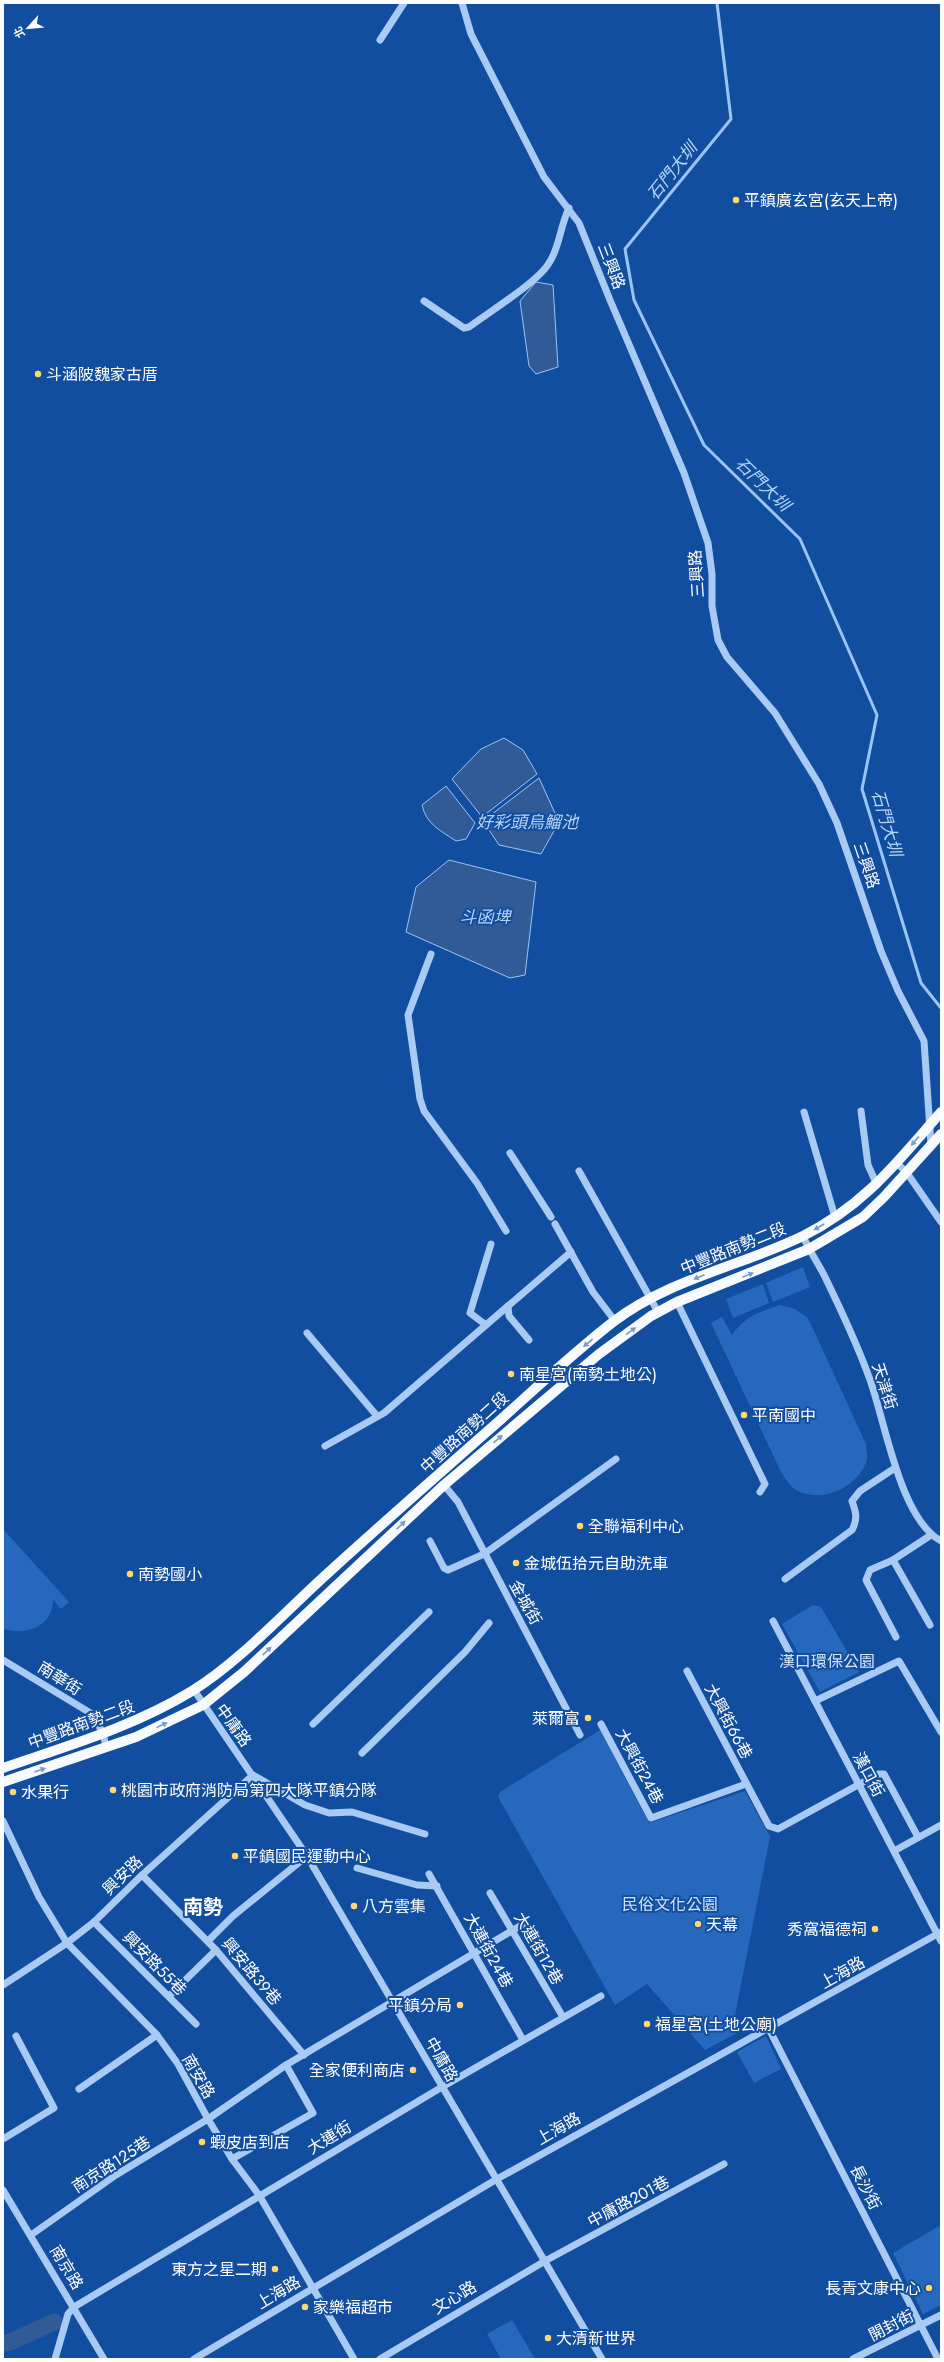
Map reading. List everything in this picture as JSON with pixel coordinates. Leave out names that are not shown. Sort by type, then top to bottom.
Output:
[{"type":"main road","name":"中豐路南勢二段","points":[[3,1768],[130,1724],[194,1690],[234,1659],[368,1536],[549,1376],[615,1321],[651,1299],[697,1277],[803,1236],[855,1205],[877,1185],[941,1112]]},
{"type":"main road","name":"中豐路南勢二段","points":[[3,1782],[136,1738],[202,1705],[244,1672],[444,1486],[599,1354],[658,1312],[677,1302],[809,1249],[863,1217],[907,1173],[941,1134]]},
{"type":"street","points":[[380,40],[404,3]]},
{"type":"street","name":"三興路","points":[[462,3],[471,34],[544,177],[569,208],[579,223],[588,242],[610,300],[698,508],[708,543],[712,574],[712,606],[718,640],[727,657],[775,713],[819,784],[837,823],[881,952],[898,991],[924,1041],[931,1145]]},
{"type":"street","points":[[424,301],[464,328],[469,326],[540,274],[549,263],[557,246],[561,223],[569,208]]},
{"type":"street","points":[[431,954],[408,1015],[420,1098],[424,1111],[477,1183],[506,1231]]},
{"type":"street","points":[[861,1111],[868,1165],[877,1185]]},
{"type":"street","points":[[804,1112],[835,1217]]},
{"type":"street","points":[[510,1153],[551,1217]]},
{"type":"street","points":[[897,1163],[907,1173],[941,1222]]},
{"type":"street","points":[[579,1171],[658,1312]]},
{"type":"street","points":[[555,1224],[593,1292],[615,1321]]},
{"type":"street","name":"天津街","points":[[803,1236],[826,1278],[869,1377],[895,1468],[921,1522],[931,1536],[941,1541]]},
{"type":"street","points":[[486,1325],[470,1313],[491,1244]]},
{"type":"street","points":[[325,1446],[384,1413],[571,1252]]},
{"type":"street","points":[[677,1302],[765,1484],[760,1492]]},
{"type":"street","points":[[508,1306],[509,1316],[528,1340]]},
{"type":"street","points":[[307,1333],[377,1416]]},
{"type":"street","points":[[430,1540],[444,1568],[448,1570],[484,1554],[616,1459]]},
{"type":"street","points":[[785,1579],[852,1530],[856,1522],[857,1514],[852,1501],[860,1491],[895,1468]]},
{"type":"street","name":"金城街","points":[[444,1486],[458,1502],[580,1735]]},
{"type":"street","points":[[896,1637],[866,1580],[870,1570],[893,1560],[931,1536]]},
{"type":"street","points":[[893,1560],[930,1625]]},
{"type":"street","points":[[313,1724],[429,1612]]},
{"type":"street","name":"漢口街","points":[[773,1621],[894,1851],[939,1933],[941,1941]]},
{"type":"street","points":[[362,1752],[465,1652],[489,1623]]},
{"type":"street","name":"南華街","points":[[3,1660],[92,1714],[103,1733],[106,1748]]},
{"type":"street","points":[[815,1701],[899,1661],[904,1665],[941,1732]]},
{"type":"street","name":"大興街66巷","points":[[687,1671],[769,1826],[778,1829],[878,1774],[884,1774],[918,1837]]},
{"type":"street","name":"中庸路","points":[[194,1690],[202,1705],[253,1775],[307,1856],[602,2359]]},
{"type":"street","name":"大興街24巷","points":[[601,1724],[651,1818],[746,1784]]},
{"type":"street","name":"中庸路","points":[[253,1775],[305,1805],[329,1813],[352,1812],[425,1834]]},
{"type":"street","name":"興安路","points":[[3,1985],[67,1943],[94,1922],[142,1875],[253,1775]]},
{"type":"street","name":"南安路","points":[[3,1821],[39,1897],[67,1943],[157,2035],[178,2064],[232,2159],[259,2195],[354,2359]]},
{"type":"street","points":[[894,1851],[941,1825]]},
{"type":"street","points":[[208,1941],[234,1916],[307,1856]]},
{"type":"street","points":[[357,1868],[417,1885],[437,1886]]},
{"type":"street","name":"大連街24巷","points":[[429,1874],[524,2040]]},
{"type":"street","name":"興安路39巷","points":[[142,1875],[208,1941],[304,2055]]},
{"type":"street","name":"大連街12巷","points":[[490,1893],[563,2017]]},
{"type":"street","name":"興安路55巷","points":[[94,1922],[196,2024]]},
{"type":"street","name":"南京路125巷","points":[[31,2235],[116,2175],[208,2119],[286,2065],[474,1954],[525,1922]]},
{"type":"street","name":"上海路","points":[[194,2359],[497,2179],[768,2027],[854,1982],[939,1933]]},
{"type":"street","points":[[169,1996],[216,1950]]},
{"type":"street","name":"大連街","points":[[74,2307],[259,2195],[442,2087],[601,1996]]},
{"type":"street","name":"長沙街","points":[[768,2027],[938,2359]]},
{"type":"street","points":[[79,2089],[157,2035]]},
{"type":"street","points":[[3,2139],[54,2108],[16,2036]]},
{"type":"street","points":[[232,2159],[313,2113],[286,2065]]},
{"type":"street","name":"中庸路201巷","points":[[544,2261],[724,2164]]},
{"type":"street","name":"南京路","points":[[3,2190],[104,2359]]},
{"type":"street","name":"文心路","points":[[380,2359],[544,2261]]},
{"type":"street","points":[[55,2359],[68,2314],[74,2307]]},
{"type":"street","name":"開封街","points":[[853,2359],[941,2316]]},
{"type":"green space","points":[[803,1267],[810,1287],[773,1302],[766,1283]]},
{"type":"green space","points":[[763,1284],[769,1303],[733,1318],[726,1299]]},
{"type":"green space","points":[[780,1305],[795,1309],[808,1318],[866,1444],[867,1459],[858,1476],[842,1489],[832,1493],[813,1495],[799,1492],[785,1479],[711,1323],[722,1317],[732,1335],[747,1319]]},
{"type":"green space","points":[[3,1529],[69,1602],[61,1609],[53,1600],[52,1610],[48,1617],[43,1623],[29,1630],[12,1631],[3,1629]]},
{"type":"green space","name":"漢口環保公園","points":[[813,1605],[821,1607],[859,1672],[820,1692],[782,1624]]},
{"type":"green space","name":"民俗文化公園","points":[[600,1730],[649,1823],[745,1791],[770,1837],[734,2020],[739,2032],[705,2050],[647,1984],[615,2005],[498,1797],[500,1792]]},
{"type":"green space","points":[[766,2036],[781,2069],[754,2083],[737,2052]]},
{"type":"green space","points":[[941,2225],[941,2305],[923,2314],[893,2253]]},
{"type":"green space","points":[[512,2320],[535,2359],[501,2359],[487,2334]]},
{"type":"water","points":[[536,282],[553,285],[558,367],[536,374],[529,366],[520,301]]},
{"type":"water","points":[[504,738],[523,750],[537,774],[482,817],[452,779],[481,749]]},
{"type":"water","name":"好彩頭烏鰡池","points":[[539,778],[559,822],[541,854],[499,845],[483,821]]},
{"type":"water","points":[[446,786],[475,823],[466,839],[456,841],[445,834],[431,822],[424,812],[422,805]]},
{"type":"water","name":"斗函埤","points":[[449,860],[536,882],[525,975],[510,978],[406,932],[416,887]]},
{"type":"waterway","name":"石門大圳","points":[[717,3],[731,119],[625,249],[634,300],[704,445],[800,539],[877,715],[862,789],[921,983],[941,1008]]},
{"type":"waterway","points":[[3,2342],[8,2343],[54,2322]]},
{"type":"place","name":"平鎮廣玄宮(玄天上帝)","points":[[736,200]]},
{"type":"place","name":"斗涵陂魏家古厝","points":[[38,374]]},
{"type":"place","name":"南星宮(南勢土地公)","points":[[511,1374]]},
{"type":"place","name":"平南國中","points":[[744,1415]]},
{"type":"place","name":"全聯福利中心","points":[[580,1526]]},
{"type":"place","name":"金城伍拾元自助洗車","points":[[516,1563]]},
{"type":"place","name":"南勢國小","points":[[130,1574]]},
{"type":"place","name":"萊爾富","points":[[588,1718]]},
{"type":"place","name":"桃園市政府消防局第四大隊平鎮分隊","points":[[113,1790]]},
{"type":"place","name":"水果行","points":[[13,1792]]},
{"type":"place","name":"平鎮國民運動中心","points":[[235,1856]]},
{"type":"place","name":"八方雲集","points":[[354,1906]]},
{"type":"place","name":"天幕","points":[[698,1924]]},
{"type":"place","name":"秀窩福德祠","points":[[875,1929]]},
{"type":"place","name":"平鎮分局","points":[[460,2005]]},
{"type":"place","name":"福星宮(土地公廟)","points":[[647,2024]]},
{"type":"place","name":"全家便利商店","points":[[413,2070]]},
{"type":"place","name":"蝦皮店到店","points":[[202,2142]]},
{"type":"place","name":"東方之星二期","points":[[275,2269]]},
{"type":"place","name":"長青文康中心","points":[[929,2288]]},
{"type":"place","name":"家樂福超市","points":[[305,2307]]},
{"type":"place","name":"大清新世界","points":[[548,2338]]},
{"type":"district","name":"南勢","points":[[203,1907]]}]
